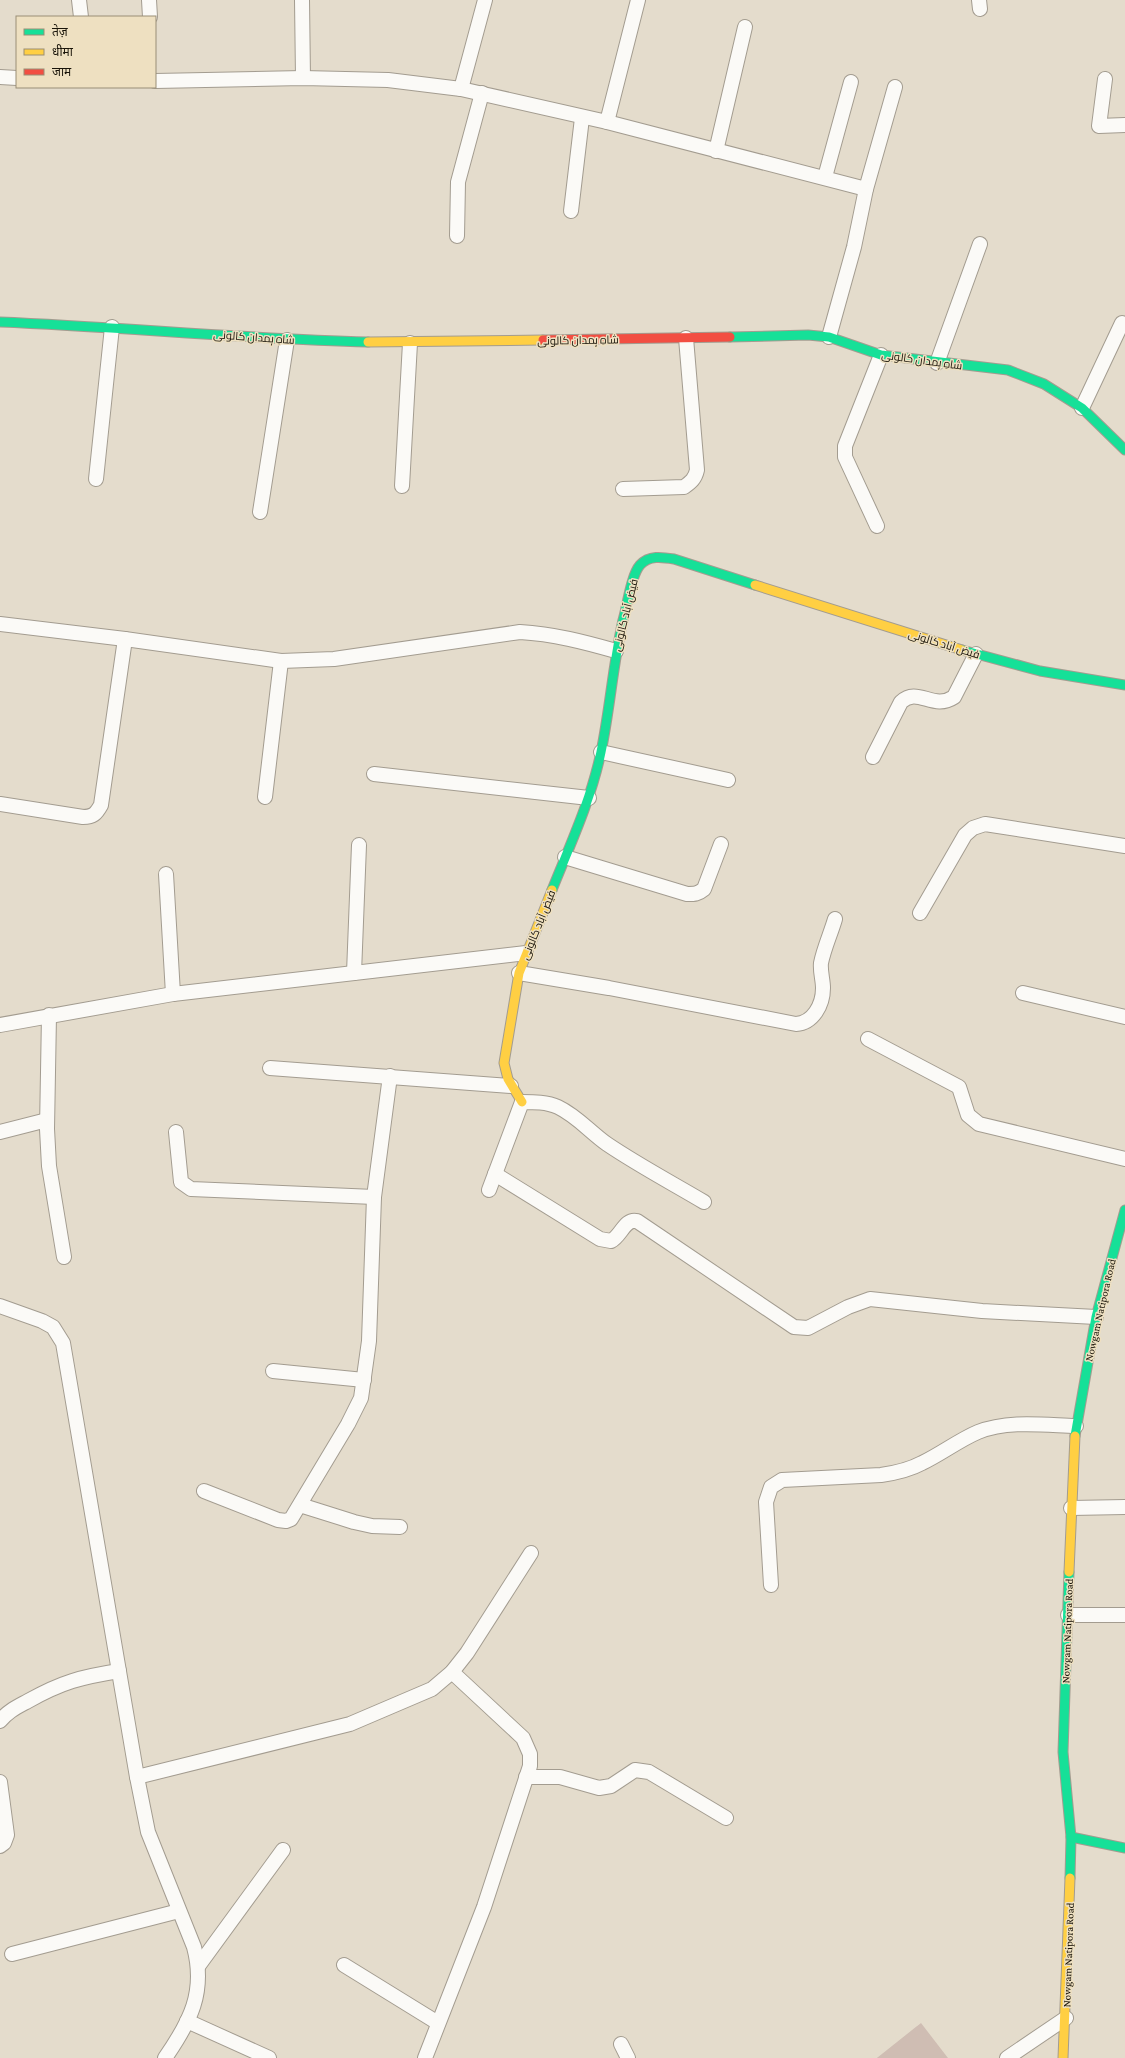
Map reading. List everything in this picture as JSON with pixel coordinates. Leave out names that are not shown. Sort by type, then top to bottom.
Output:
[{"type":"street","points":[[79,0],[81,16]]},
{"type":"street","points":[[149,0],[150,16]]},
{"type":"street","points":[[302,0],[303,78]]},
{"type":"street","points":[[461,89],[485,0]]},
{"type":"street","points":[[607,122],[638,0]]},
{"type":"street","points":[[716,151],[745,27]]},
{"type":"street","points":[[0,77],[16,78]]},
{"type":"street","points":[[156,81],[303,78],[388,80],[461,89],[582,118],[607,122],[716,151],[825,177],[866,189]]},
{"type":"street","points":[[1105,79],[1099,126],[1125,126]]},
{"type":"street","points":[[825,177],[851,82]]},
{"type":"street","points":[[829,338],[854,247],[866,189],[895,87]]},
{"type":"street","points":[[457,236],[458,182],[482,93]]},
{"type":"street","points":[[571,211],[582,118]]},
{"type":"street","points":[[937,363],[980,244]]},
{"type":"street","name":"شاہِ ہمدان کالونی","points":[[0,322],[112,327],[287,340],[410,343],[808,335],[829,338],[881,355],[937,363],[1008,370],[1044,384],[1082,408],[1125,450]]},
{"type":"street","points":[[1082,408],[1122,323]]},
{"type":"street","points":[[96,479],[112,327]]},
{"type":"street","points":[[623,489],[684,487],[692,482],[696,476],[697,470],[686,338]]},
{"type":"street","points":[[260,512],[287,340]]},
{"type":"street","points":[[402,486],[410,343]]},
{"type":"street","points":[[877,526],[848,466],[845,446],[881,355]]},
{"type":"street","name":"فیض آباد کالونی","points":[[522,1102],[505,1074],[504,1062],[519,973],[589,798],[600,752],[616,651],[633,581],[639,566],[648,559],[662,557],[674,559],[976,654],[1040,671],[1125,685]]},
{"type":"street","points":[[0,624],[125,639],[281,661],[334,659],[520,632],[561,636],[616,651]]},
{"type":"street","points":[[0,804],[83,817],[91,817],[97,812],[101,805],[125,639]]},
{"type":"street","points":[[873,757],[901,702],[906,697],[914,696],[942,703],[948,701],[954,697],[976,654]]},
{"type":"street","points":[[265,797],[281,661]]},
{"type":"street","points":[[600,752],[728,780]]},
{"type":"street","points":[[374,774],[589,798]]},
{"type":"street","points":[[920,913],[965,835],[973,828],[985,824],[1125,846]]},
{"type":"street","points":[[566,857],[687,894],[699,894],[704,889],[721,844]]},
{"type":"street","points":[[354,973],[359,845]]},
{"type":"street","points":[[166,874],[173,994]]},
{"type":"street","points":[[519,973],[609,988],[796,1024],[803,1024],[815,1014],[822,999],[823,987],[821,965],[835,919]]},
{"type":"street","points":[[0,1024],[173,994],[526,953]]},
{"type":"street","points":[[1023,993],[1125,1017]]},
{"type":"street","points":[[49,1015],[47,1120],[49,1166],[64,1257]]},
{"type":"street","points":[[868,1039],[959,1087],[968,1115],[979,1124],[1125,1159]]},
{"type":"street","points":[[270,1068],[511,1086]]},
{"type":"street","points":[[204,1491],[286,1522],[291,1519],[300,1505],[348,1424],[361,1398],[369,1341],[374,1197],[390,1076]]},
{"type":"street","points":[[489,1190],[522,1102],[543,1103],[557,1106],[573,1115],[606,1143],[704,1202]]},
{"type":"street","points":[[0,1132],[47,1120]]},
{"type":"street","points":[[176,1132],[181,1182],[191,1189],[374,1197]]},
{"type":"street","points":[[495,1174],[600,1239],[611,1241],[617,1239],[628,1222],[633,1220],[637,1221],[794,1327],[800,1329],[808,1328],[848,1307],[870,1299],[982,1311],[1096,1317]]},
{"type":"street","name":"Nowgam Natipora Road","points":[[1063,2058],[1066,2018],[1071,1836],[1063,1752],[1071,1508],[1076,1426],[1096,1317],[1125,1210]]},
{"type":"street","points":[[0,1306],[42,1321],[53,1327],[63,1343],[137,1777],[148,1832],[199,1965],[197,1997],[187,2021],[164,2058]]},
{"type":"street","points":[[273,1371],[364,1380]]},
{"type":"street","points":[[772,1585],[766,1502],[770,1487],[777,1482],[782,1480],[881,1476],[896,1473],[921,1464],[978,1432],[996,1427],[1012,1425],[1076,1426]]},
{"type":"street","points":[[300,1505],[372,1526],[400,1527]]},
{"type":"street","points":[[1071,1508],[1125,1507]]},
{"type":"street","points":[[137,1777],[350,1724],[432,1689],[452,1672],[467,1653],[531,1553]]},
{"type":"street","points":[[1068,1615],[1125,1615]]},
{"type":"street","points":[[0,1721],[6,1713],[53,1687],[70,1680],[119,1671]]},
{"type":"street","points":[[425,2058],[484,1907],[530,1766],[530,1754],[523,1738],[452,1672]]},
{"type":"street","points":[[526,1777],[560,1777],[599,1788],[611,1786],[635,1770],[649,1772],[726,1818]]},
{"type":"street","points":[[0,1782],[7,1826],[7,1836],[4,1844],[0,1846]]},
{"type":"street","points":[[1071,1836],[1125,1848]]},
{"type":"street","points":[[199,1965],[283,1850]]},
{"type":"street","points":[[12,1954],[179,1911]]},
{"type":"street","points":[[344,1965],[438,2023]]},
{"type":"street","points":[[1007,2058],[1066,2018]]},
{"type":"street","points":[[187,2021],[269,2058]]},
{"type":"street","points":[[621,2044],[628,2058]]},
{"type":"building","points":[[921,2023],[948,2058],[877,2058]]},
{"type":"traffic: fast","points":[[0,322],[368,342]]},
{"type":"traffic: fast","points":[[730,337],[808,335],[829,337],[881,355],[1008,370],[1044,384],[1082,408],[1125,450]]},
{"type":"traffic: fast","points":[[552,890],[580,822],[597,770],[620,637],[634,576],[640,565],[652,558],[669,558],[755,585]]},
{"type":"traffic: fast","points":[[962,650],[1040,671],[1125,685]]},
{"type":"traffic: fast","points":[[1075,1436],[1096,1317],[1125,1210]]},
{"type":"traffic: fast","points":[[1069,1572],[1063,1752],[1071,1837],[1070,1878]]},
{"type":"traffic: fast","points":[[1071,1837],[1125,1848]]},
{"type":"traffic: slow","points":[[368,342],[543,340]]},
{"type":"traffic: slow","points":[[755,585],[962,650]]},
{"type":"traffic: slow","points":[[522,1102],[508,1079],[504,1063],[519,973],[552,890]]},
{"type":"traffic: slow","points":[[1069,1572],[1075,1436]]},
{"type":"traffic: slow","points":[[1063,2058],[1070,1878]]},
{"type":"traffic: jam","points":[[543,340],[730,337]]}]
